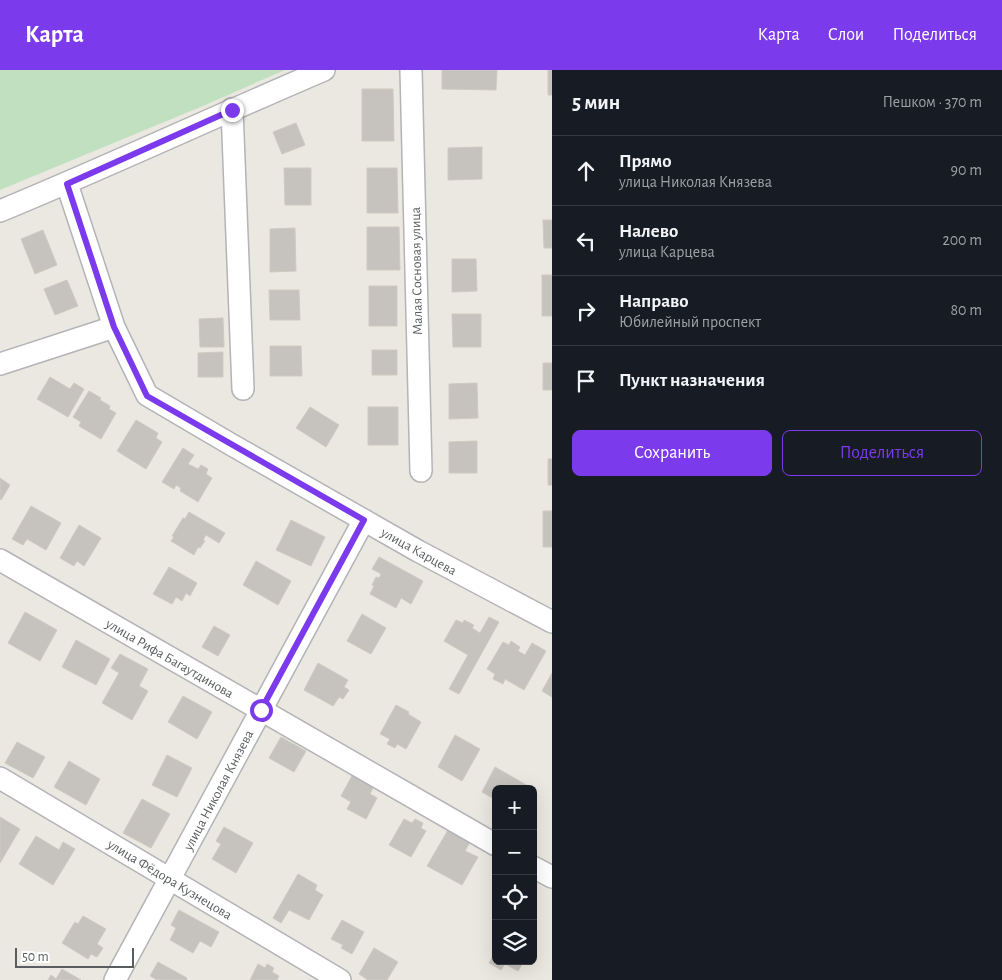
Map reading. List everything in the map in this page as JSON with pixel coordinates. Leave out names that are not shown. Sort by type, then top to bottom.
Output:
[{"type":"street","points":[[0,211],[67,184],[324,70]]},
{"type":"street","name":"Малая Сосновая улица","points":[[411,70],[421,471]]},
{"type":"street","points":[[232,110],[243,389]]},
{"type":"street","name":"улица Карцева","points":[[67,184],[114,327],[147,396],[418,551],[552,622]]},
{"type":"street","points":[[0,364],[114,327]]},
{"type":"street","name":"улица Николая Князева","points":[[115,980],[364,520]]},
{"type":"street","name":"улица Рифа Багаутдинова","points":[[0,560],[492,843]]},
{"type":"street","name":"улица Фёдора Кузнецова","points":[[0,778],[340,980]]},
{"type":"street","points":[[537,869],[552,877]]},
{"type":"green space","points":[[0,70],[285,70],[0,190]]},
{"type":"building","points":[[442,70],[497,70],[496,90],[442,89]]},
{"type":"building","points":[[548,70],[552,70],[552,95],[548,95]]},
{"type":"building","points":[[362,89],[393,89],[394,141],[362,141]]},
{"type":"building","points":[[296,123],[305,145],[282,154],[273,132]]},
{"type":"building","points":[[482,147],[482,179],[448,180],[448,148]]},
{"type":"building","points":[[284,168],[311,168],[311,205],[285,205]]},
{"type":"building","points":[[367,168],[397,168],[398,213],[367,213]]},
{"type":"building","points":[[543,220],[552,220],[552,248],[544,248]]},
{"type":"building","points":[[367,227],[399,227],[400,270],[367,270]]},
{"type":"building","points":[[295,228],[296,271],[270,272],[270,229]]},
{"type":"building","points":[[43,230],[57,265],[35,274],[21,239]]},
{"type":"building","points":[[452,259],[476,259],[477,291],[452,292]]},
{"type":"building","points":[[542,275],[552,275],[552,316],[542,316]]},
{"type":"building","points":[[67,280],[78,306],[55,315],[44,289]]},
{"type":"building","points":[[369,286],[397,286],[397,326],[369,326]]},
{"type":"building","points":[[269,290],[299,290],[300,320],[270,320]]},
{"type":"building","points":[[452,314],[481,314],[481,347],[453,347]]},
{"type":"building","points":[[223,318],[224,347],[200,347],[199,319]]},
{"type":"building","points":[[270,346],[301,346],[302,376],[270,376]]},
{"type":"building","points":[[372,350],[397,350],[397,375],[372,375]]},
{"type":"building","points":[[223,352],[223,377],[198,377],[198,353]]},
{"type":"building","points":[[543,363],[552,363],[552,390],[543,390]]},
{"type":"building","points":[[50,377],[70,389],[74,383],[84,389],[68,417],[37,399]]},
{"type":"building","points":[[477,383],[478,418],[449,419],[449,384]]},
{"type":"building","points":[[89,391],[101,398],[100,400],[110,406],[109,409],[116,413],[101,439],[79,426],[81,422],[73,417]]},
{"type":"building","points":[[310,407],[339,425],[326,447],[296,428]]},
{"type":"building","points":[[368,407],[398,407],[398,445],[368,445]]},
{"type":"building","points":[[136,420],[158,433],[156,438],[162,442],[146,469],[117,451]]},
{"type":"building","points":[[477,441],[477,473],[449,473],[449,442]]},
{"type":"building","points":[[183,448],[194,455],[188,464],[198,469],[201,465],[208,469],[206,474],[212,478],[198,502],[180,491],[181,488],[176,485],[174,489],[162,482]]},
{"type":"building","points":[[548,459],[552,459],[552,485],[548,485]]},
{"type":"building","points":[[0,478],[10,485],[1,500],[0,499]]},
{"type":"building","points":[[31,506],[61,523],[46,550],[27,539],[23,545],[12,539]]},
{"type":"building","points":[[543,511],[552,511],[552,547],[543,547]]},
{"type":"building","points":[[189,512],[225,533],[219,543],[206,535],[203,540],[205,541],[200,548],[198,547],[194,555],[171,541],[183,518],[185,519]]},
{"type":"building","points":[[291,520],[325,537],[311,566],[276,550]]},
{"type":"building","points":[[79,525],[101,538],[84,566],[77,561],[74,566],[60,558]]},
{"type":"building","points":[[379,557],[423,581],[411,604],[401,598],[396,608],[370,594],[376,577],[379,578],[381,574],[372,569]]},
{"type":"building","points":[[256,561],[291,581],[278,605],[243,585]]},
{"type":"building","points":[[169,567],[197,583],[190,596],[186,593],[182,601],[176,597],[172,604],[153,594]]},
{"type":"building","points":[[25,612],[57,630],[40,661],[8,643]]},
{"type":"building","points":[[362,614],[386,628],[371,654],[347,641]]},
{"type":"building","points":[[489,617],[499,622],[459,694],[449,689],[468,655],[444,641],[456,620],[463,623],[464,620],[474,625],[472,628],[480,633]]},
{"type":"building","points":[[214,626],[230,635],[218,656],[202,647]]},
{"type":"building","points":[[76,640],[110,659],[96,685],[62,667]]},
{"type":"building","points":[[511,641],[520,647],[518,651],[525,655],[532,643],[546,651],[524,690],[505,679],[503,684],[493,679],[495,674],[487,669],[503,642],[509,645]]},
{"type":"building","points":[[120,654],[148,669],[139,686],[148,691],[132,720],[102,703],[119,673],[111,668]]},
{"type":"building","points":[[318,663],[348,680],[344,687],[349,690],[343,699],[339,697],[333,706],[304,690]]},
{"type":"building","points":[[552,673],[552,697],[542,691]]},
{"type":"building","points":[[183,696],[212,712],[197,739],[168,722]]},
{"type":"building","points":[[396,705],[409,712],[408,714],[421,722],[406,749],[397,744],[395,748],[387,744],[390,739],[380,734]]},
{"type":"building","points":[[455,735],[480,749],[462,781],[438,767]]},
{"type":"building","points":[[281,737],[306,751],[294,772],[269,758]]},
{"type":"building","points":[[17,742],[45,757],[33,778],[5,763]]},
{"type":"building","points":[[167,755],[192,768],[177,797],[152,785]]},
{"type":"building","points":[[69,761],[100,779],[86,805],[54,787]]},
{"type":"building","points":[[495,767],[526,785],[492,785],[492,798],[482,792]]},
{"type":"building","points":[[353,774],[374,786],[370,794],[377,798],[366,819],[347,809],[351,802],[341,796]]},
{"type":"building","points":[[142,799],[170,814],[151,848],[123,833]]},
{"type":"building","points":[[0,817],[20,829],[0,863]]},
{"type":"building","points":[[404,819],[412,823],[415,819],[423,823],[421,828],[426,831],[411,857],[389,845]]},
{"type":"building","points":[[224,827],[253,843],[236,873],[212,859],[221,844],[216,841]]},
{"type":"building","points":[[448,830],[470,842],[465,851],[478,857],[462,885],[427,866]]},
{"type":"building","points":[[36,836],[59,850],[63,842],[75,849],[53,885],[19,864]]},
{"type":"building","points":[[298,874],[317,885],[315,890],[323,895],[309,920],[289,910],[281,923],[273,918]]},
{"type":"building","points":[[179,910],[219,932],[211,947],[200,941],[193,953],[170,940],[176,928],[171,925]]},
{"type":"building","points":[[83,916],[106,929],[97,944],[103,948],[97,957],[91,954],[88,959],[62,943],[75,922],[78,924]]},
{"type":"building","points":[[342,920],[364,932],[352,954],[341,948],[343,945],[331,939]]},
{"type":"building","points":[[374,948],[398,962],[387,980],[368,980],[359,974]]},
{"type":"building","points":[[158,962],[187,978],[186,980],[157,980],[150,976]]},
{"type":"building","points":[[258,964],[265,968],[267,964],[274,968],[272,972],[279,976],[277,980],[250,980]]},
{"type":"building","points":[[492,965],[504,965],[501,970]]},
{"type":"building","points":[[507,965],[522,965],[518,971]]},
{"type":"building","points":[[62,969],[81,980],[48,980],[51,975],[56,979]]},
{"type":"route","points":[[232,110],[67,184],[114,327],[147,396],[364,520],[261,710]]}]
